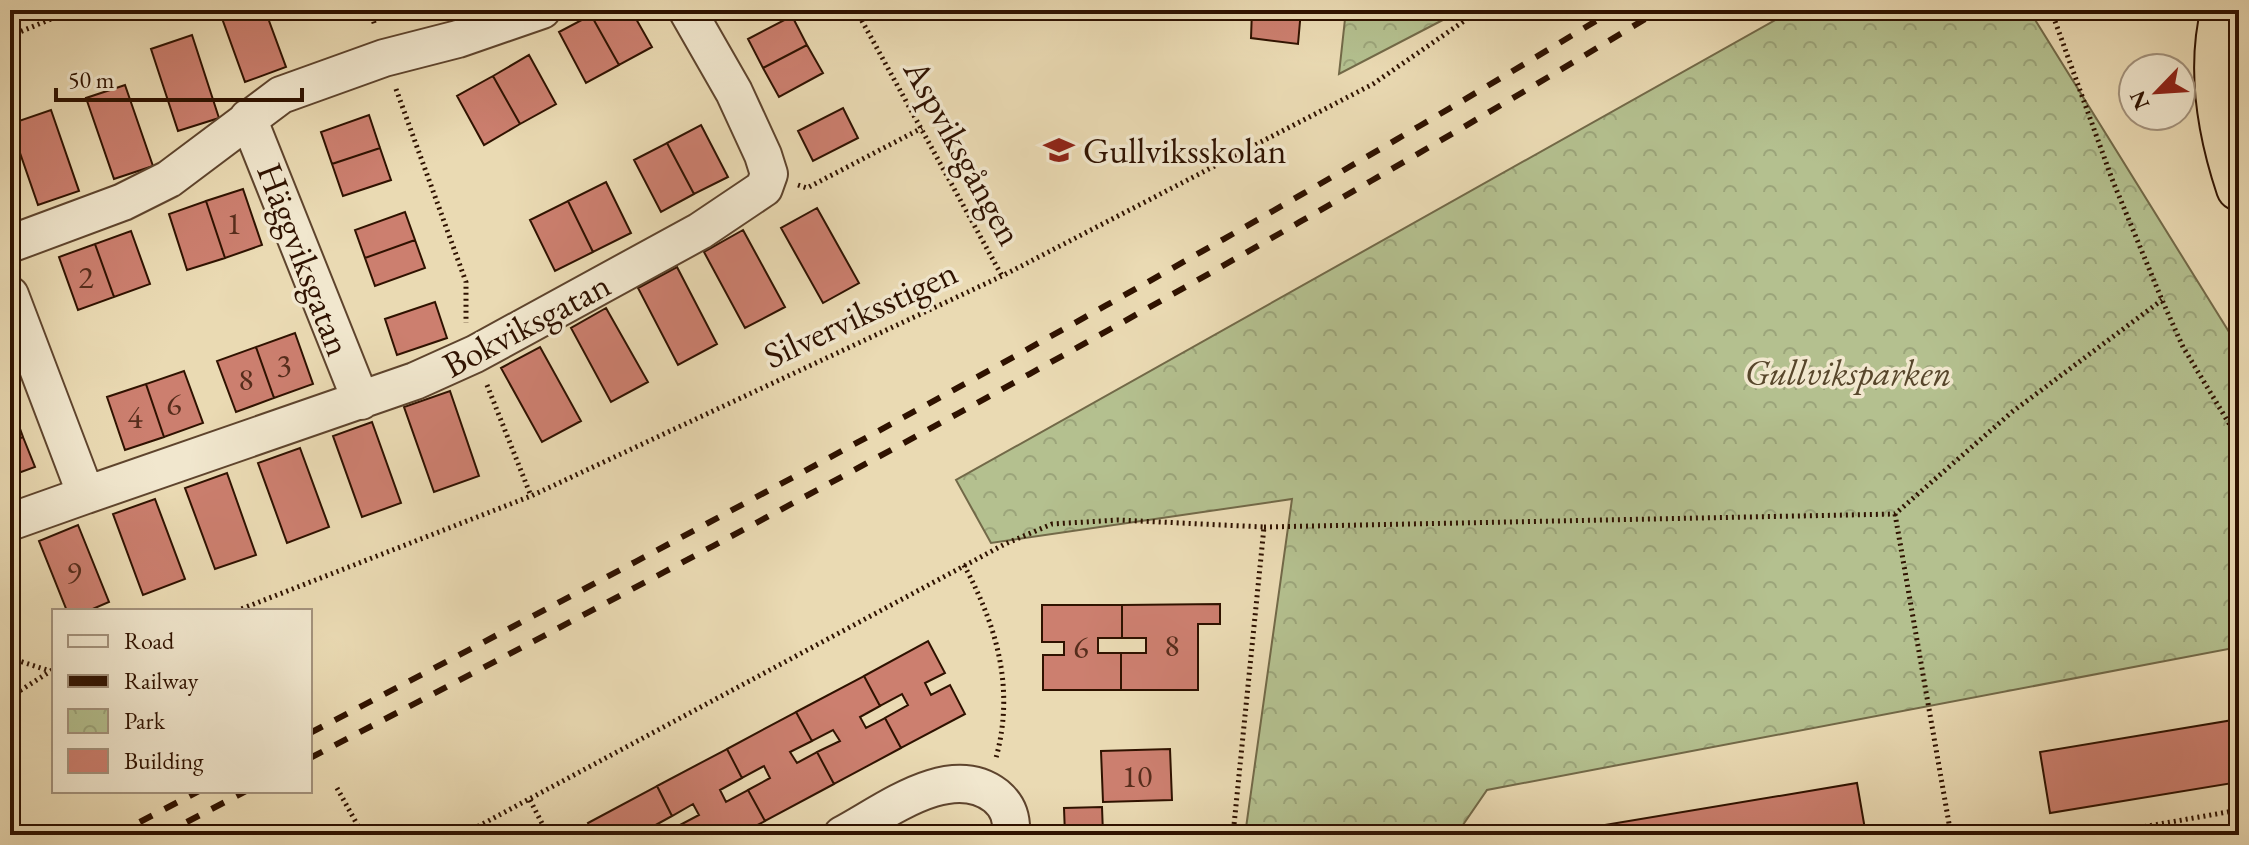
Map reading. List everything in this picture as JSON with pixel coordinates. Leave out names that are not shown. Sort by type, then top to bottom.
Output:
[{"type":"highway","points":[[2224,10],[2217,93],[2223,135],[2239,188]]},
{"type":"street","points":[[10,244],[123,202],[169,179],[281,95],[384,58],[458,39],[542,10]]},
{"type":"street","points":[[687,10],[734,92],[769,174]]},
{"type":"street","name":"Häggviksgatan","points":[[248,118],[361,401]]},
{"type":"street","name":"Bokviksgatan","points":[[10,522],[361,401],[475,354],[700,231],[764,188],[769,174]]},
{"type":"street","points":[[10,295],[86,495]]},
{"type":"street","points":[[842,835],[928,789],[965,783],[988,790],[1003,802],[1012,819],[1011,835]]},
{"type":"path","points":[[10,36],[73,10]]},
{"type":"path","points":[[370,10],[384,58],[466,282],[466,323],[475,354],[531,496]]},
{"type":"path","name":"Aspviksgången","points":[[856,10],[1002,276]]},
{"type":"path","name":"Silverviksstigen","points":[[242,609],[531,496],[1002,276],[1373,84],[1480,10]]},
{"type":"path","points":[[2051,10],[2112,179],[2162,300],[2183,347],[2239,440]]},
{"type":"path","points":[[769,174],[807,188],[922,128]]},
{"type":"path","points":[[462,835],[963,565],[1052,524],[1118,520],[1264,527],[1895,514],[2012,412],[2162,300]]},
{"type":"path","points":[[1895,514],[1951,835]]},
{"type":"path","points":[[1233,835],[1264,527]]},
{"type":"path","points":[[963,565],[995,631],[1006,684],[1001,739],[988,790]]},
{"type":"path","points":[[10,658],[51,670]]},
{"type":"path","points":[[10,697],[51,670]]},
{"type":"path","points":[[337,788],[363,835]]},
{"type":"path","points":[[530,800],[548,835]]},
{"type":"path","points":[[2097,835],[2239,810]]},
{"type":"green space","points":[[1346,10],[1462,10],[1339,74]]},
{"type":"green space","name":"Gullviksparken","points":[[1793,10],[2029,10],[2239,348],[2239,647],[1487,790],[1456,835],[1245,835],[1292,499],[991,543],[956,480]]},
{"type":"building","points":[[219,10],[265,10],[286,67],[245,82]]},
{"type":"building","points":[[600,10],[631,10],[652,47],[619,65],[591,15]]},
{"type":"building","points":[[1252,10],[1301,10],[1298,44],[1251,38]]},
{"type":"building","points":[[591,15],[619,65],[586,83],[559,32]]},
{"type":"building","points":[[792,16],[807,45],[763,68],[748,39]]},
{"type":"building","points":[[192,35],[219,118],[178,131],[151,49]]},
{"type":"building","points":[[807,45],[823,73],[779,97],[763,68]]},
{"type":"building","points":[[529,55],[556,104],[520,124],[493,76]]},
{"type":"building","points":[[493,76],[520,124],[484,145],[457,96]]},
{"type":"building","points":[[125,85],[153,166],[114,179],[86,98]]},
{"type":"building","points":[[843,108],[858,138],[813,161],[798,131]]},
{"type":"building","points":[[51,110],[79,191],[38,205],[10,124]]},
{"type":"building","points":[[369,115],[380,148],[332,164],[321,132]]},
{"type":"building","points":[[701,125],[728,177],[694,194],[667,143]]},
{"type":"building","points":[[667,143],[694,194],[661,212],[634,160]]},
{"type":"building","points":[[380,148],[391,180],[343,196],[332,164]]},
{"type":"building","points":[[606,182],[631,233],[593,252],[568,201]]},
{"type":"building","points":[[243,189],[262,245],[225,258],[206,201]]},
{"type":"building","points":[[206,201],[225,258],[187,270],[169,214]]},
{"type":"building","points":[[568,201],[593,252],[555,271],[530,220]]},
{"type":"building","points":[[817,208],[859,283],[823,303],[781,228]]},
{"type":"building","points":[[405,212],[415,240],[365,258],[355,230]]},
{"type":"building","points":[[743,230],[785,307],[745,328],[704,252]]},
{"type":"building","points":[[131,231],[150,284],[114,297],[95,244]]},
{"type":"building","points":[[415,240],[425,268],[375,286],[365,258]]},
{"type":"building","points":[[95,244],[114,297],[78,310],[59,257]]},
{"type":"building","points":[[677,267],[717,344],[678,365],[638,288]]},
{"type":"building","points":[[435,302],[447,338],[397,355],[385,319]]},
{"type":"building","points":[[606,308],[648,382],[611,402],[571,328]]},
{"type":"building","points":[[295,333],[313,384],[274,398],[256,347]]},
{"type":"building","points":[[256,347],[274,398],[236,412],[217,361]]},
{"type":"building","points":[[540,347],[581,421],[542,442],[501,368]]},
{"type":"building","points":[[184,371],[203,423],[164,437],[146,384]]},
{"type":"building","points":[[146,384],[164,437],[125,450],[107,397]]},
{"type":"building","points":[[450,391],[479,476],[434,492],[404,407]]},
{"type":"building","points":[[10,408],[23,437],[10,442]]},
{"type":"building","points":[[372,422],[401,503],[362,517],[333,436]]},
{"type":"building","points":[[23,437],[35,467],[10,476],[10,442]]},
{"type":"building","points":[[300,448],[329,527],[287,543],[258,463]]},
{"type":"building","points":[[227,473],[256,555],[215,569],[185,488]]},
{"type":"building","points":[[155,499],[185,579],[143,595],[113,514]]},
{"type":"building","points":[[78,525],[109,602],[93,609],[66,609],[39,541]]},
{"type":"building","points":[[1220,604],[1220,624],[1198,624],[1198,690],[1121,690],[1121,653],[1146,653],[1146,638],[1122,638],[1122,605]]},
{"type":"building","points":[[1042,605],[1122,605],[1122,638],[1098,638],[1098,653],[1121,653],[1121,690],[1043,690],[1043,655],[1064,655],[1064,642],[1042,642]]},
{"type":"building","points":[[928,641],[945,673],[925,683],[931,695],[950,685],[965,714],[901,748],[885,718],[908,705],[902,694],[880,706],[864,676]]},
{"type":"building","points":[[864,676],[880,706],[860,717],[866,728],[885,718],[901,748],[834,784],[817,752],[840,741],[833,730],[812,741],[796,712]]},
{"type":"building","points":[[796,712],[812,741],[790,752],[797,763],[817,752],[834,784],[765,821],[748,790],[770,778],[764,766],[742,778],[727,749]]},
{"type":"building","points":[[2239,719],[2239,782],[2050,813],[2040,752]]},
{"type":"building","points":[[727,749],[742,778],[720,790],[726,802],[748,790],[765,821],[738,835],[682,835],[678,826],[699,815],[693,804],[672,816],[657,786]]},
{"type":"building","points":[[1170,749],[1172,800],[1103,802],[1101,751]]},
{"type":"building","points":[[1857,783],[1866,835],[1545,835]]},
{"type":"building","points":[[657,786],[672,816],[652,827],[656,835],[595,835],[588,823]]},
{"type":"building","points":[[1102,807],[1103,834],[1065,835],[1064,808]]},
{"type":"railway","points":[[312,732],[968,382],[1293,199],[1614,10]]},
{"type":"railway","points":[[312,757],[822,488],[1160,302],[1660,10]]},
{"type":"railway","points":[[115,835],[195,793]]},
{"type":"railway","points":[[162,835],[242,793]]},
{"type":"place","name":"Gullviksskolan","points":[[1059,150]]}]
